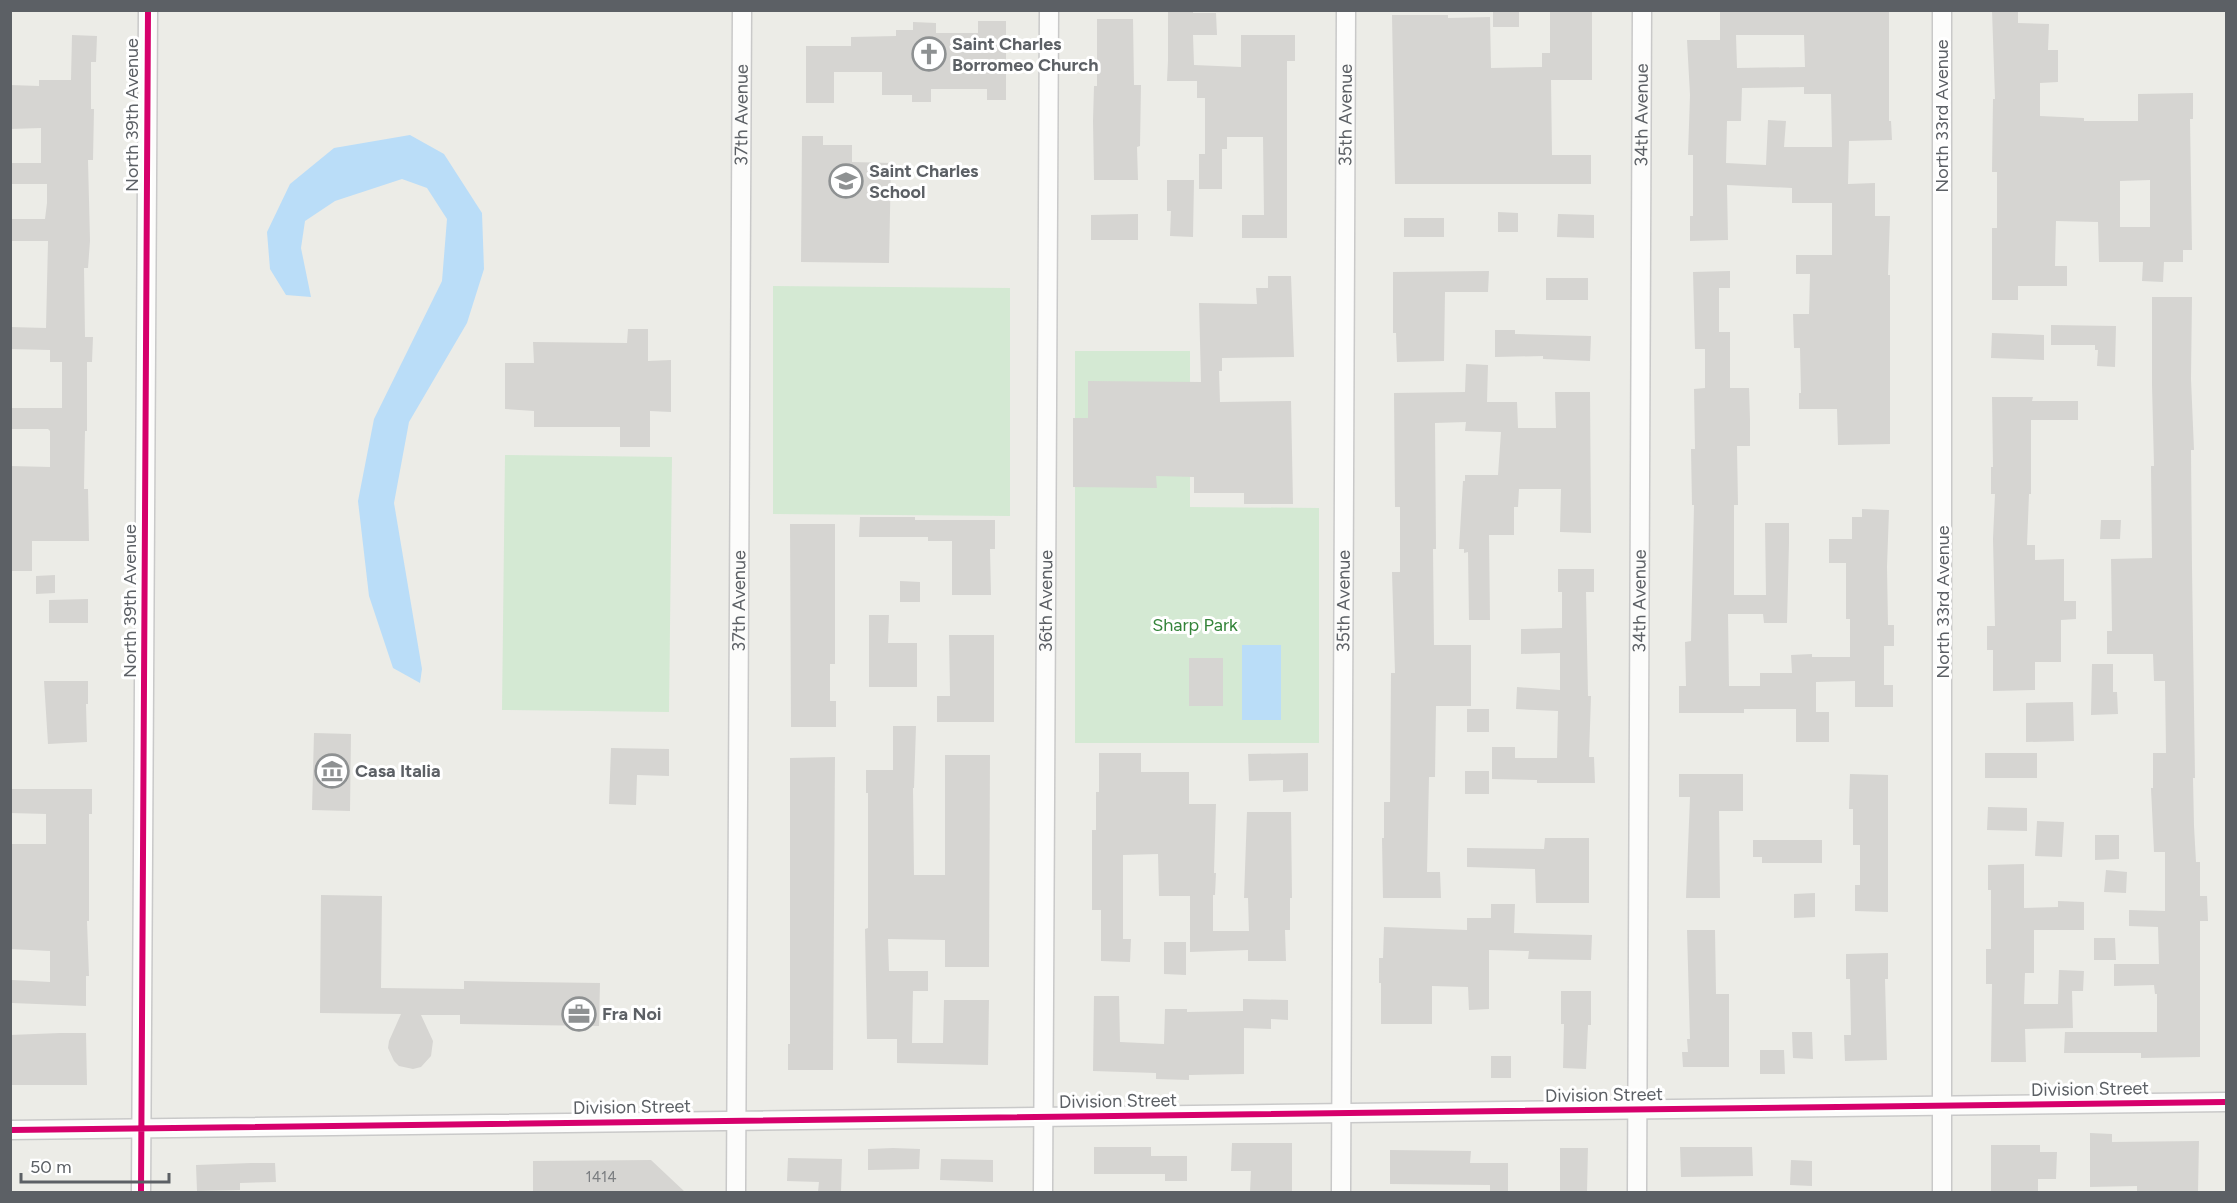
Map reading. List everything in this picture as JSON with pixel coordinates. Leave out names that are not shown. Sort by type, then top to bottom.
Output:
[{"type":"street","name":"North 39th Avenue","points":[[141,1192],[148,10]]},
{"type":"street","name":"37th Avenue","points":[[736,1192],[742,10]]},
{"type":"street","name":"36th Avenue","points":[[1043,1192],[1049,10]]},
{"type":"street","name":"35th Avenue","points":[[1341,1192],[1346,10]]},
{"type":"street","name":"34th Avenue","points":[[1637,1192],[1642,10]]},
{"type":"street","name":"North 33rd Avenue","points":[[1942,10],[1942,1192]]},
{"type":"street","name":"Division Street","points":[[10,1130],[2226,1102]]},
{"type":"green space","points":[[773,286],[1010,288],[1010,516],[773,514]]},
{"type":"green space","name":"Sharp Park","points":[[1075,351],[1190,351],[1190,507],[1319,508],[1319,743],[1075,743]]},
{"type":"green space","points":[[505,455],[672,457],[669,712],[502,710]]},
{"type":"water","points":[[410,135],[444,154],[482,213],[484,269],[467,323],[409,422],[394,503],[422,669],[420,683],[393,668],[369,596],[358,501],[374,419],[442,281],[447,219],[427,188],[402,179],[335,201],[305,221],[301,248],[311,297],[286,295],[270,269],[267,232],[290,184],[334,148]]},
{"type":"water","points":[[1242,645],[1281,645],[1281,720],[1242,720]]},
{"type":"building","points":[[1193,10],[1193,13],[1216,13],[1217,35],[1193,35],[1194,65],[1241,67],[1241,35],[1295,35],[1295,61],[1287,61],[1287,238],[1242,238],[1242,215],[1264,215],[1263,137],[1227,137],[1227,149],[1222,149],[1222,189],[1199,189],[1199,154],[1205,154],[1205,98],[1197,98],[1197,81],[1167,81],[1168,11]]},
{"type":"building","points":[[1493,10],[1519,10],[1519,27],[1493,27]]},
{"type":"building","points":[[1720,10],[1889,10],[1889,121],[1891,121],[1892,140],[1849,141],[1848,184],[1875,183],[1875,216],[1890,216],[1888,275],[1890,275],[1890,444],[1838,445],[1837,409],[1799,409],[1800,348],[1794,348],[1793,314],[1809,314],[1810,274],[1796,274],[1796,255],[1832,255],[1832,203],[1792,203],[1792,188],[1727,185],[1728,240],[1690,241],[1690,216],[1693,216],[1693,155],[1688,155],[1690,95],[1687,40],[1720,40]],"holes":[[[1736,35],[1804,35],[1805,67],[1737,68]],[[1804,87],[1804,94],[1831,94],[1832,147],[1784,147],[1786,121],[1768,120],[1766,165],[1726,163],[1727,121],[1741,121],[1742,88]]]},
{"type":"building","points":[[1992,10],[2018,10],[2018,23],[2049,24],[2048,50],[2058,50],[2058,82],[2040,83],[2040,116],[2084,118],[2084,121],[2138,121],[2138,94],[2193,93],[2193,119],[2190,119],[2192,250],[2183,250],[2183,262],[2164,262],[2163,282],[2142,281],[2143,262],[2099,262],[2098,222],[2056,221],[2055,266],[2067,266],[2067,286],[2018,286],[2018,300],[1992,300],[1992,228],[1997,228],[1997,172],[1992,172],[1993,99],[1995,99]],"holes":[[[2150,180],[2150,227],[2120,227],[2120,181]]]},
{"type":"building","points":[[1550,11],[1592,11],[1592,80],[1551,80],[1552,155],[1591,155],[1591,184],[1395,184],[1392,15],[1448,15],[1448,18],[1490,17],[1491,68],[1542,67],[1542,53],[1550,53]]},
{"type":"building","points":[[1097,19],[1133,19],[1134,85],[1141,85],[1140,146],[1137,147],[1138,180],[1094,180],[1093,121],[1094,86],[1097,86]]},
{"type":"building","name":"Saint Charles Borromeo Church","points":[[978,21],[1006,21],[1006,100],[987,100],[987,89],[931,89],[931,102],[912,102],[912,95],[882,95],[882,72],[834,72],[834,103],[806,103],[806,46],[851,46],[851,37],[896,36],[896,30],[913,30],[913,22],[936,23],[936,33],[978,33]]},
{"type":"building","points":[[72,35],[97,36],[96,62],[91,62],[91,109],[94,109],[93,160],[88,160],[90,241],[88,268],[84,268],[85,337],[93,337],[92,362],[87,362],[87,431],[85,431],[84,489],[88,489],[89,541],[32,541],[32,571],[10,571],[10,466],[50,467],[50,431],[48,429],[10,429],[10,408],[62,408],[62,362],[50,362],[50,350],[10,349],[10,327],[46,328],[48,241],[10,241],[10,219],[45,219],[47,184],[10,184],[10,163],[41,163],[41,128],[10,129],[10,85],[39,86],[39,80],[71,80]]},
{"type":"building","points":[[802,136],[823,136],[823,145],[852,145],[852,162],[891,163],[889,263],[801,262]]},
{"type":"building","points":[[1167,180],[1194,180],[1193,237],[1170,236],[1171,211],[1167,211]]},
{"type":"building","points":[[1498,212],[1518,213],[1518,232],[1498,232]]},
{"type":"building","points":[[1138,214],[1138,240],[1091,240],[1091,215]]},
{"type":"building","points":[[1558,214],[1594,215],[1594,238],[1557,237]]},
{"type":"building","points":[[1404,218],[1444,218],[1444,237],[1404,237]]},
{"type":"building","points":[[1489,271],[1488,292],[1445,292],[1444,361],[1397,362],[1396,333],[1393,333],[1393,272]]},
{"type":"building","points":[[1730,271],[1730,288],[1719,288],[1719,332],[1730,332],[1730,388],[1749,388],[1750,420],[1750,446],[1737,446],[1738,505],[1734,505],[1734,595],[1766,595],[1765,523],[1789,523],[1789,543],[1787,623],[1764,623],[1763,614],[1728,614],[1729,686],[1760,686],[1760,673],[1792,673],[1791,655],[1850,657],[1850,619],[1846,619],[1846,563],[1829,563],[1829,539],[1852,539],[1852,517],[1862,517],[1862,509],[1889,510],[1888,625],[1894,625],[1894,646],[1884,646],[1884,685],[1893,685],[1893,707],[1855,707],[1855,681],[1816,682],[1816,712],[1829,712],[1829,742],[1796,742],[1796,709],[1744,709],[1744,713],[1679,713],[1679,686],[1686,686],[1685,642],[1691,641],[1694,505],[1692,505],[1691,449],[1695,449],[1694,389],[1705,388],[1705,349],[1695,349],[1693,272]]},
{"type":"building","points":[[1268,276],[1291,276],[1294,357],[1222,358],[1222,371],[1219,371],[1220,402],[1291,401],[1293,504],[1244,504],[1244,493],[1194,493],[1194,477],[1156,476],[1157,488],[1073,487],[1073,418],[1088,418],[1088,381],[1201,382],[1199,303],[1257,304],[1256,288],[1268,288]]},
{"type":"building","points":[[1546,278],[1588,278],[1588,300],[1546,300]]},
{"type":"building","points":[[2152,297],[2192,297],[2194,826],[2196,862],[2200,862],[2200,896],[2207,896],[2208,921],[2200,921],[2200,1057],[2141,1058],[2141,1053],[2064,1053],[2065,1032],[2157,1032],[2157,994],[2155,994],[2154,985],[2114,986],[2114,964],[2159,964],[2158,927],[2129,926],[2129,910],[2165,911],[2165,852],[2154,852],[2151,788],[2153,788],[2153,753],[2166,753],[2165,681],[2154,681],[2153,654],[2107,654],[2107,631],[2112,631],[2111,559],[2152,558],[2151,466],[2154,466]]},
{"type":"building","points":[[2051,325],[2116,326],[2115,367],[2097,366],[2098,350],[2095,350],[2095,345],[2051,345]]},
{"type":"building","points":[[628,329],[648,329],[648,361],[671,360],[671,412],[650,411],[650,447],[620,447],[620,427],[534,427],[534,411],[505,409],[505,363],[534,363],[533,342],[627,343]]},
{"type":"building","points":[[1495,330],[1515,330],[1515,334],[1591,336],[1590,361],[1543,359],[1543,356],[1495,357]]},
{"type":"building","points":[[1992,333],[2044,335],[2044,360],[1991,358]]},
{"type":"building","points":[[1466,364],[1488,365],[1487,402],[1517,402],[1518,428],[1556,428],[1555,392],[1590,392],[1591,533],[1560,532],[1561,489],[1519,489],[1518,507],[1514,507],[1514,535],[1489,535],[1490,620],[1469,620],[1468,552],[1464,553],[1464,549],[1459,549],[1463,481],[1465,481],[1465,475],[1498,475],[1501,432],[1465,431],[1466,422],[1435,423],[1434,645],[1471,645],[1471,706],[1436,706],[1435,777],[1429,777],[1427,872],[1440,872],[1441,898],[1383,898],[1382,838],[1384,838],[1384,802],[1390,802],[1391,673],[1395,673],[1392,572],[1400,572],[1400,507],[1395,507],[1394,393],[1465,392]]},
{"type":"building","points":[[1992,397],[2033,397],[2032,401],[2078,401],[2078,420],[2031,420],[2031,494],[2029,494],[2027,545],[2035,545],[2035,560],[2064,559],[2064,601],[2076,601],[2076,619],[2061,620],[2061,662],[2035,662],[2035,690],[1993,691],[1993,650],[1987,650],[1987,626],[1995,626],[1993,539],[1995,494],[1991,494]]},
{"type":"building","points":[[860,517],[995,520],[995,549],[990,549],[991,595],[952,595],[952,541],[928,541],[928,537],[859,537]]},
{"type":"building","points":[[2101,520],[2121,520],[2120,539],[2100,539]]},
{"type":"building","points":[[790,524],[835,524],[835,664],[830,664],[830,701],[836,701],[836,727],[791,727]]},
{"type":"building","points":[[1558,569],[1594,569],[1594,592],[1586,592],[1588,696],[1591,696],[1589,757],[1594,757],[1595,783],[1537,783],[1537,780],[1492,779],[1492,747],[1515,747],[1515,758],[1557,758],[1558,711],[1516,709],[1517,687],[1560,690],[1560,653],[1521,654],[1521,629],[1562,628],[1562,592],[1558,592]]},
{"type":"building","points":[[55,575],[55,593],[36,594],[36,576]]},
{"type":"building","points":[[900,581],[920,582],[920,602],[900,602]]},
{"type":"building","points":[[88,599],[88,623],[49,623],[49,600]]},
{"type":"building","points":[[869,615],[889,615],[888,643],[917,643],[917,687],[869,687]]},
{"type":"building","points":[[949,635],[994,635],[994,722],[937,722],[937,696],[950,696]]},
{"type":"building","points":[[1189,658],[1223,658],[1223,706],[1189,706]]},
{"type":"building","points":[[2092,664],[2113,664],[2113,692],[2117,692],[2118,714],[2091,715]]},
{"type":"building","points":[[44,681],[88,681],[87,742],[48,744]]},
{"type":"building","points":[[2073,702],[2074,741],[2026,742],[2026,703]]},
{"type":"building","points":[[1467,709],[1489,709],[1489,732],[1467,732]]},
{"type":"building","points":[[893,726],[916,726],[913,788],[914,875],[945,875],[945,755],[990,755],[989,967],[945,967],[945,940],[888,939],[889,971],[928,971],[928,991],[913,991],[912,1043],[943,1043],[944,1000],[989,1000],[988,1065],[897,1063],[897,1039],[867,1039],[865,929],[868,928],[868,793],[866,793],[866,770],[893,770]]},
{"type":"building","name":"Casa Italia","points":[[314,733],[351,734],[350,811],[312,810]]},
{"type":"building","points":[[611,748],[669,749],[669,776],[637,775],[636,805],[609,804]]},
{"type":"building","points":[[1099,753],[1141,753],[1141,772],[1189,772],[1189,804],[1216,804],[1213,931],[1249,931],[1248,898],[1244,898],[1247,812],[1291,812],[1292,898],[1290,898],[1290,930],[1285,930],[1286,961],[1248,961],[1248,950],[1190,952],[1190,896],[1159,896],[1158,854],[1123,855],[1123,939],[1131,939],[1130,962],[1101,961],[1101,910],[1092,910],[1092,830],[1096,830]]},
{"type":"building","points":[[1308,753],[1308,791],[1283,792],[1283,780],[1249,781],[1248,754]]},
{"type":"building","points":[[1985,753],[2037,753],[2037,778],[1985,778]]},
{"type":"building","points":[[835,757],[833,1070],[788,1070],[788,1044],[790,1044],[790,758]]},
{"type":"building","points":[[1465,771],[1489,771],[1489,794],[1465,794]]},
{"type":"building","points":[[1679,774],[1743,774],[1743,811],[1719,811],[1720,898],[1686,898],[1690,797],[1679,797]]},
{"type":"building","points":[[1850,774],[1888,775],[1888,912],[1855,911],[1855,885],[1860,885],[1860,845],[1853,845],[1853,809],[1849,809]]},
{"type":"building","points":[[10,789],[92,789],[92,814],[89,814],[89,921],[87,921],[89,976],[86,976],[86,1006],[12,1003],[12,980],[50,982],[50,951],[10,949],[10,844],[46,844],[46,814],[10,813]]},
{"type":"building","points":[[1988,807],[2027,808],[2027,831],[1987,830]]},
{"type":"building","points":[[2037,821],[2064,822],[2062,857],[2035,856]]},
{"type":"building","points":[[2095,835],[2119,835],[2119,859],[2095,860]]},
{"type":"building","points":[[1545,838],[1589,838],[1589,903],[1536,903],[1535,869],[1467,867],[1467,848],[1544,849]]},
{"type":"building","points":[[1753,840],[1822,840],[1822,863],[1762,863],[1762,857],[1753,857]]},
{"type":"building","points":[[2024,864],[2024,908],[2058,907],[2058,901],[2084,902],[2084,930],[2034,930],[2034,973],[2025,973],[2024,1004],[2058,1004],[2059,970],[2084,971],[2083,991],[2072,991],[2073,1028],[2025,1029],[2026,1062],[1991,1062],[1992,984],[1986,984],[1986,949],[1991,949],[1991,890],[1988,890],[1988,865]]},
{"type":"building","points":[[2106,870],[2127,872],[2126,893],[2104,892]]},
{"type":"building","points":[[1815,893],[1815,917],[1794,918],[1794,894]]},
{"type":"building","points":[[321,895],[382,896],[381,988],[464,989],[464,981],[600,983],[599,1026],[460,1024],[460,1015],[421,1015],[433,1041],[431,1056],[421,1067],[413,1069],[399,1066],[388,1048],[401,1014],[320,1013]]},
{"type":"building","points":[[1491,904],[1515,904],[1514,933],[1592,935],[1591,960],[1528,959],[1529,951],[1489,950],[1489,1009],[1469,1010],[1468,987],[1432,986],[1432,1024],[1381,1024],[1379,958],[1383,958],[1384,927],[1467,930],[1467,918],[1491,918]]},
{"type":"building","points":[[1687,930],[1715,930],[1716,994],[1729,994],[1729,1067],[1683,1067],[1682,1052],[1688,1052],[1687,1039],[1690,1039]]},
{"type":"building","points":[[2094,938],[2115,938],[2116,960],[2094,960]]},
{"type":"building","points":[[1164,942],[1186,942],[1186,975],[1164,974]]},
{"type":"building","points":[[1888,953],[1888,979],[1885,979],[1887,1060],[1845,1061],[1844,1035],[1851,1035],[1850,979],[1846,979],[1846,954]]},
{"type":"building","points":[[1561,991],[1591,991],[1591,1025],[1588,1025],[1586,1069],[1563,1068],[1564,1024],[1561,1024]]},
{"type":"building","points":[[1094,996],[1119,996],[1120,1042],[1164,1044],[1165,1009],[1187,1009],[1187,1012],[1243,1011],[1243,999],[1288,1000],[1288,1020],[1271,1019],[1271,1029],[1244,1028],[1244,1074],[1189,1075],[1189,1080],[1156,1079],[1156,1073],[1093,1071]]},
{"type":"building","points":[[1792,1032],[1812,1032],[1813,1059],[1793,1058]]},
{"type":"building","points":[[86,1033],[87,1085],[10,1085],[10,1035]]},
{"type":"building","points":[[1760,1050],[1784,1050],[1785,1074],[1760,1074]]},
{"type":"building","points":[[1491,1056],[1511,1056],[1511,1078],[1491,1078]]},
{"type":"building","points":[[2090,1133],[2112,1134],[2112,1142],[2199,1141],[2198,1192],[2137,1192],[2137,1186],[2090,1187]]},
{"type":"building","points":[[1232,1143],[1292,1143],[1292,1192],[1250,1192],[1251,1171],[1231,1171]]},
{"type":"building","points":[[1991,1145],[2040,1145],[2040,1152],[2057,1152],[2056,1179],[2038,1179],[2038,1192],[1991,1192]]},
{"type":"building","points":[[1094,1147],[1151,1147],[1151,1156],[1187,1156],[1187,1181],[1165,1181],[1165,1174],[1094,1174]]},
{"type":"building","points":[[1680,1147],[1752,1147],[1753,1176],[1681,1177]]},
{"type":"building","points":[[1560,1148],[1588,1148],[1587,1192],[1560,1192]]},
{"type":"building","points":[[868,1149],[920,1149],[919,1169],[868,1170]]},
{"type":"building","points":[[1390,1150],[1471,1151],[1470,1163],[1508,1163],[1508,1192],[1490,1192],[1490,1185],[1390,1184]]},
{"type":"building","points":[[788,1158],[842,1159],[841,1192],[818,1192],[819,1182],[787,1181]]},
{"type":"building","points":[[941,1159],[993,1160],[993,1182],[940,1180]]},
{"type":"building","points":[[651,1160],[685,1192],[533,1192],[533,1161]]},
{"type":"building","points":[[1791,1160],[1812,1161],[1812,1186],[1790,1185]]},
{"type":"building","points":[[275,1163],[276,1182],[240,1183],[240,1190],[197,1191],[196,1165]]},
{"type":"cycle path","points":[[141,1192],[148,10]]},
{"type":"cycle path","points":[[10,1130],[2226,1102]]},
{"type":"place","name":"Saint Charles Borromeo Church","points":[[929,54]]},
{"type":"place","name":"Saint Charles School","points":[[846,181]]},
{"type":"place","name":"Casa Italia","points":[[332,771]]},
{"type":"place","name":"Fra Noi","points":[[579,1014]]}]
